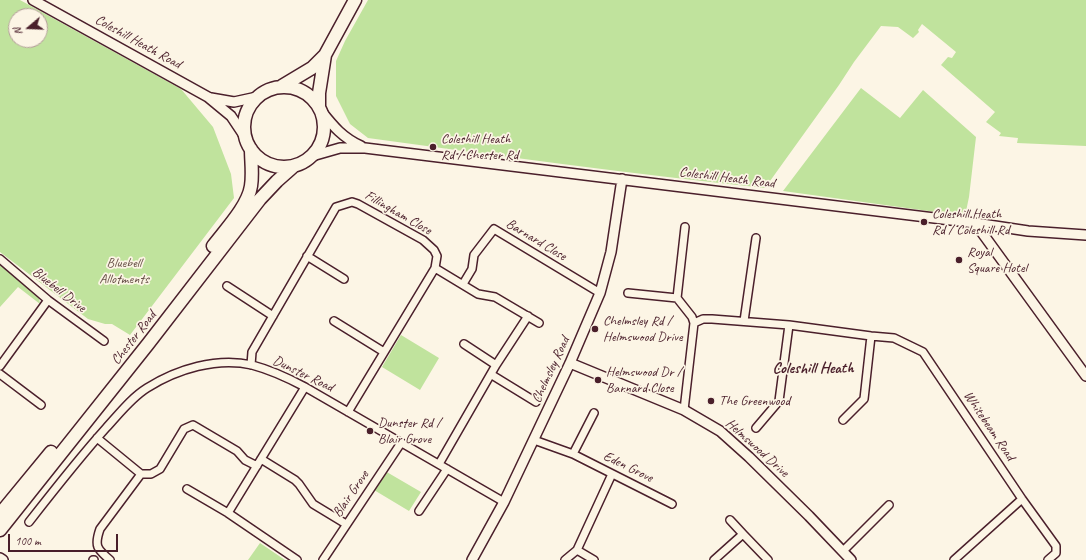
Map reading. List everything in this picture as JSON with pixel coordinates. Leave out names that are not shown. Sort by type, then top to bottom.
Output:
[{"type":"highway","points":[[325,55],[319,93],[325,123],[324,135],[320,146],[312,156],[301,164],[284,167],[270,164],[257,156],[251,149],[245,137],[244,126],[250,105],[257,97],[268,90],[282,86],[312,68],[325,55],[355,0]]},
{"type":"highway","points":[[282,86],[293,87],[303,91],[312,97],[321,109]]},
{"type":"highway","name":"Chester Road","points":[[0,514],[135,352],[244,205],[252,185],[251,149]]},
{"type":"highway","name":"Chester Road","points":[[0,530],[148,344],[260,199],[294,166]]},
{"type":"street","name":"Coleshill Heath Road","points":[[33,0],[208,97],[231,116],[245,137]]},
{"type":"street","name":"Coleshill Heath Road","points":[[208,97],[226,102],[234,102],[257,97]]},
{"type":"street","name":"Coleshill Heath Road","points":[[321,109],[342,135],[350,141],[365,148]]},
{"type":"street","name":"Coleshill Heath Road","points":[[312,156],[340,148],[365,148],[975,223],[1028,231],[1086,235]]},
{"type":"street","name":"Chelmsley Road","points":[[472,560],[504,502],[534,440],[570,363],[600,293],[611,252],[622,179]]},
{"type":"street","name":"Fillingham Close","points":[[251,365],[252,352],[336,207],[352,202],[358,204],[424,240],[434,250],[437,256],[435,268]]},
{"type":"street","points":[[975,223],[1086,376]]},
{"type":"street","points":[[684,410],[694,323],[692,317],[677,298],[685,227]]},
{"type":"street","name":"Barnard Close","points":[[463,284],[472,269],[474,255],[494,229],[600,293]]},
{"type":"street","points":[[744,321],[756,238]]},
{"type":"street","points":[[307,256],[344,279]]},
{"type":"street","name":"Bluebell Drive","points":[[0,259],[48,300],[104,341]]},
{"type":"street","points":[[348,412],[435,268],[478,294],[495,297],[539,323]]},
{"type":"street","points":[[227,286],[273,316]]},
{"type":"street","points":[[628,293],[677,298]]},
{"type":"street","points":[[0,366],[48,300]]},
{"type":"street","points":[[439,464],[496,366],[528,316]]},
{"type":"street","name":"Whitebeam Road","points":[[694,323],[703,319],[744,321],[894,338],[923,352],[1022,499],[1056,546],[1056,553],[1048,560]]},
{"type":"street","points":[[334,321],[384,352]]},
{"type":"street","points":[[756,428],[779,401],[789,325]]},
{"type":"street","points":[[843,420],[864,399],[871,336]]},
{"type":"street","points":[[464,344],[496,366]]},
{"type":"street","name":"Dunster Road","points":[[29,522],[97,438],[127,405],[147,388],[167,377],[201,366],[225,363],[251,365],[277,373],[305,387],[504,502]]},
{"type":"street","name":"Helmswood Drive","points":[[570,363],[684,410],[720,432],[732,441],[809,516],[851,560]]},
{"type":"street","points":[[0,374],[41,405]]},
{"type":"street","points":[[492,375],[536,402]]},
{"type":"street","points":[[228,513],[305,387]]},
{"type":"street","points":[[572,454],[594,413]]},
{"type":"street","points":[[97,438],[141,474],[150,474],[160,469],[184,429],[193,425],[238,451],[245,460],[259,463],[295,480],[313,504],[346,524]]},
{"type":"street","name":"Eden Grove","points":[[534,440],[572,454],[672,504]]},
{"type":"street","name":"Blair Grove","points":[[323,560],[401,443]]},
{"type":"street","points":[[420,511],[447,469]]},
{"type":"street","points":[[110,560],[100,551],[97,545],[98,534],[100,529],[141,474]]},
{"type":"street","points":[[565,560],[576,550],[612,474]]},
{"type":"street","points":[[187,489],[228,513],[297,560]]},
{"type":"street","points":[[954,560],[1022,499]]},
{"type":"street","points":[[843,551],[889,505]]},
{"type":"street","points":[[730,520],[768,560]]},
{"type":"street","points":[[714,560],[743,534]]},
{"type":"street","points":[[576,550],[594,560]]},
{"type":"green space","name":"Bluebell Allotments","points":[[0,0],[20,0],[34,8],[8,8],[8,48],[48,48],[48,15],[181,89],[213,127],[231,174],[234,198],[130,335],[112,324],[105,324],[88,319],[0,252]]},
{"type":"green space","points":[[368,0],[1086,0],[1086,146],[1017,143],[1018,138],[999,136],[1001,133],[986,122],[995,112],[941,65],[948,57],[952,58],[956,52],[922,24],[918,30],[919,32],[913,38],[898,27],[881,26],[765,188],[616,171],[368,138],[350,124],[336,96],[336,61],[345,41]]},
{"type":"green space","points":[[861,88],[900,118],[923,90],[976,137],[969,197],[965,216],[783,191]]},
{"type":"green space","points":[[0,265],[39,297],[40,304],[18,287],[0,307]]},
{"type":"green space","points":[[401,335],[439,358],[420,390],[382,367]]},
{"type":"green space","points":[[385,471],[421,492],[409,511],[374,490]]},
{"type":"green space","points":[[260,543],[285,560],[248,560]]},
{"type":"place","name":"Coleshill Heath Rd / Chester Rd","points":[[433,147]]},
{"type":"place","name":"Coleshill Heath Rd / Coleshill Rd","points":[[924,222]]},
{"type":"place","name":"Royal Square Hotel","points":[[959,260]]},
{"type":"place","name":"Chelmsley Rd / Helmswood Drive","points":[[595,329]]},
{"type":"place","name":"Helmswood Dr / Barnard Close","points":[[598,380]]},
{"type":"place","name":"The Greenwood","points":[[711,401]]},
{"type":"place","name":"Dunster Rd / Blair Grove","points":[[370,431]]},
{"type":"district","name":"Coleshill Heath","points":[[813,369]]}]
